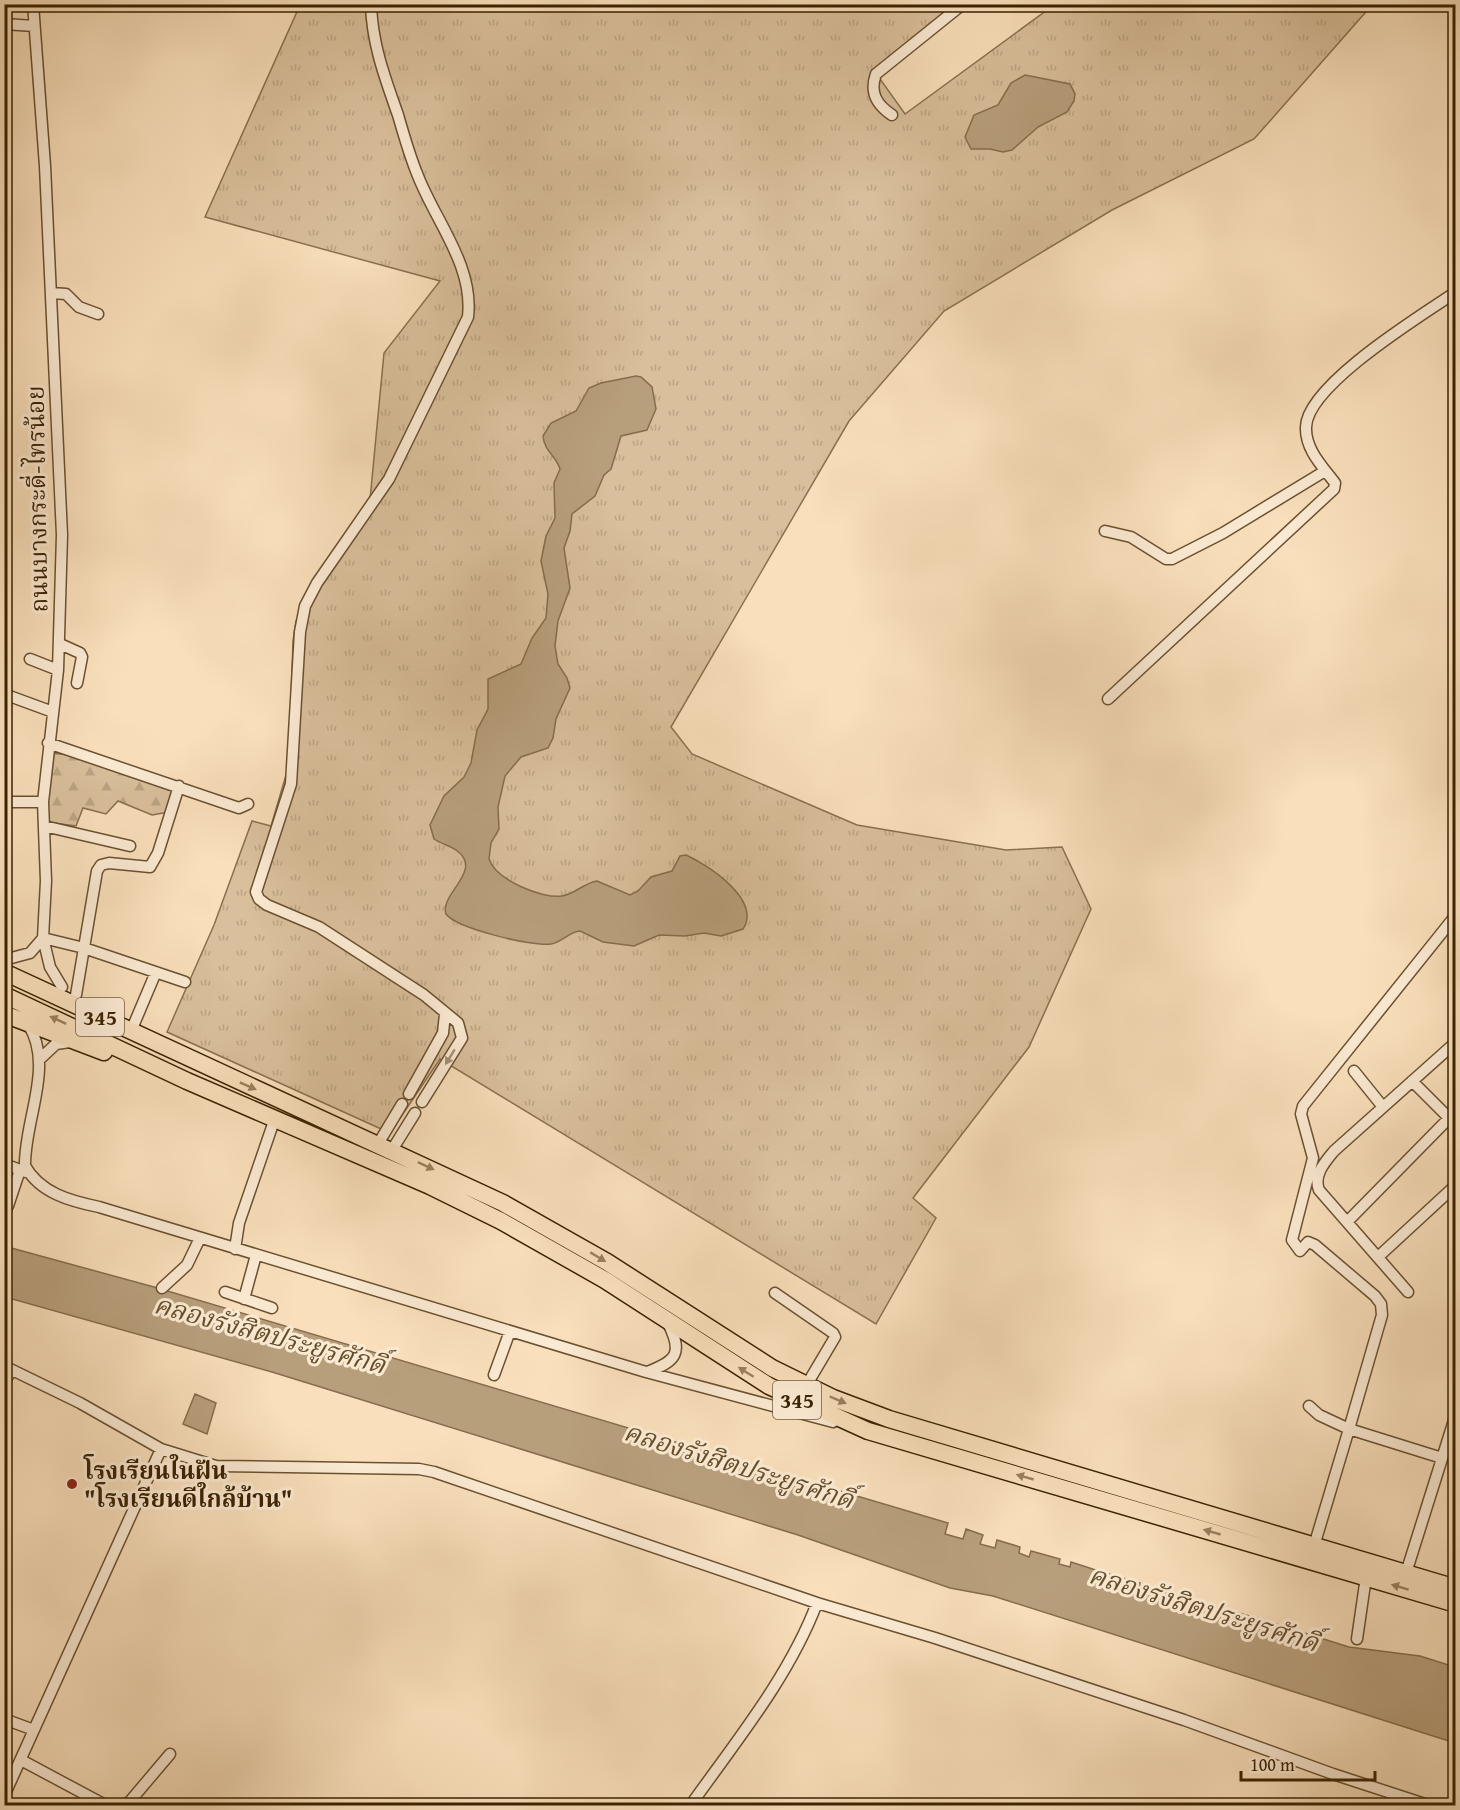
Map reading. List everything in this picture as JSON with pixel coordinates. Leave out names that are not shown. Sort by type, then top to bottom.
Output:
[{"type":"main road","points":[[4,960],[134,1024],[195,1062]]},
{"type":"main road","name":"345","points":[[4,972],[482,1193],[571,1240],[742,1351],[806,1386],[889,1419],[1455,1588]]},
{"type":"main road","name":"345","points":[[4,995],[187,1081],[430,1186],[501,1221],[605,1280],[769,1386],[868,1431],[1455,1604]]},
{"type":"main road","points":[[4,1014],[83,1045],[187,1081]]},
{"type":"street","name":"ถนนบางกระดี่-ไทรน้อย","points":[[33,4],[51,293],[62,535],[60,644],[43,802],[46,881],[43,938],[50,967],[69,991]]},
{"type":"street","points":[[371,4],[375,46],[418,176],[466,278],[470,303],[468,317],[389,479],[317,583],[305,606],[300,632],[291,784],[256,892],[259,899],[267,905],[332,935],[424,995],[458,1023],[462,1038],[422,1102]]},
{"type":"street","points":[[892,116],[873,96],[872,83],[876,75],[963,4]]},
{"type":"street","points":[[4,24],[34,26]]},
{"type":"street","points":[[1108,699],[1334,489],[1335,483],[1310,449],[1306,438],[1305,424],[1314,408],[1352,364],[1455,292]]},
{"type":"street","points":[[51,293],[66,294],[79,307],[98,314]]},
{"type":"street","points":[[1105,531],[1131,537],[1166,559],[1172,559],[1287,495],[1325,471]]},
{"type":"street","points":[[60,644],[80,653],[82,657],[76,683]]},
{"type":"street","points":[[30,659],[58,670]]},
{"type":"street","points":[[4,694],[53,712]]},
{"type":"street","points":[[48,743],[239,808],[248,804]]},
{"type":"street","points":[[69,991],[84,948],[97,871],[101,865],[109,863],[150,867],[158,853],[179,786]]},
{"type":"street","points":[[4,802],[43,802]]},
{"type":"street","points":[[44,826],[130,846]]},
{"type":"street","points":[[1314,1546],[1382,1315],[1375,1296],[1315,1245],[1308,1242],[1300,1251],[1292,1240],[1313,1158],[1301,1114],[1303,1106],[1451,932],[1455,915]]},
{"type":"street","points":[[4,960],[30,953],[43,938],[84,948],[185,982]]},
{"type":"street","points":[[134,1024],[156,972]]},
{"type":"street","points":[[409,1094],[443,1033],[445,1014]]},
{"type":"street","points":[[4,1207],[8,1206],[25,1172],[25,1154],[40,1058],[35,1035],[28,1024]]},
{"type":"street","points":[[40,1058],[56,1044],[67,1041],[83,1045]]},
{"type":"street","points":[[1408,1292],[1318,1190],[1316,1183],[1319,1173],[1334,1151],[1455,1042]]},
{"type":"street","points":[[1354,1071],[1383,1107]]},
{"type":"street","points":[[1347,1222],[1453,1118],[1412,1081]]},
{"type":"street","points":[[385,1147],[402,1104]]},
{"type":"street","points":[[385,1147],[415,1113]]},
{"type":"street","points":[[235,1249],[239,1223],[274,1120]]},
{"type":"street","points":[[4,1164],[25,1172],[42,1186],[71,1201],[646,1372],[868,1431]]},
{"type":"street","points":[[1378,1257],[1455,1185]]},
{"type":"street","points":[[162,1288],[187,1265],[200,1238]]},
{"type":"street","points":[[244,1299],[256,1255]]},
{"type":"street","points":[[225,1292],[272,1308]]},
{"type":"street","points":[[775,1293],[833,1333],[835,1337],[806,1386]]},
{"type":"street","points":[[646,1372],[671,1361],[677,1350],[676,1340],[666,1320]]},
{"type":"street","points":[[494,1375],[510,1331]]},
{"type":"street","points":[[4,1382],[8,1368],[80,1403],[161,1449],[216,1466],[419,1469],[434,1472],[817,1603],[945,1641],[1173,1716],[1333,1774],[1431,1806]]},
{"type":"street","points":[[1309,1406],[1319,1415],[1350,1430],[1442,1458]]},
{"type":"street","points":[[1406,1573],[1455,1414]]},
{"type":"street","points":[[4,1796],[161,1449]]},
{"type":"street","points":[[1357,1639],[1366,1576]]},
{"type":"street","points":[[690,1806],[786,1667],[805,1635],[817,1603]]},
{"type":"street","points":[[4,1719],[34,1730]]},
{"type":"street","points":[[126,1806],[170,1754]]},
{"type":"street","points":[[21,1760],[107,1806]]},
{"type":"green space","points":[[300,5],[962,5],[875,72],[905,114],[1054,5],[1372,5],[1254,139],[1112,210],[944,311],[849,421],[671,727],[692,754],[857,825],[1006,850],[1062,847],[1091,909],[1029,1047],[913,1198],[936,1218],[876,1324],[440,1059],[390,1133],[167,1032],[214,925],[252,821],[271,826],[289,765],[293,641],[296,621],[334,557],[369,510],[384,353],[440,281],[205,217]]},
{"type":"green space","points":[[50,753],[70,755],[174,791],[169,812],[152,815],[118,801],[106,814],[83,808],[76,826],[46,822]]},
{"type":"water","points":[[1025,75],[1070,84],[1075,94],[1074,101],[1067,112],[1038,127],[1012,150],[1003,152],[971,149],[965,137],[974,115],[998,105],[1011,83]]},
{"type":"water","points":[[641,377],[652,387],[656,409],[647,430],[621,436],[611,469],[604,475],[595,496],[572,514],[570,531],[564,548],[570,588],[558,621],[555,646],[558,664],[570,688],[556,719],[553,738],[548,748],[521,757],[505,776],[498,807],[499,829],[491,843],[489,859],[493,867],[510,881],[543,894],[567,895],[597,881],[630,895],[638,891],[651,877],[672,871],[680,856],[686,855],[719,875],[730,885],[739,895],[747,918],[743,929],[721,936],[704,933],[685,936],[659,935],[634,946],[603,942],[580,931],[551,944],[512,940],[464,925],[446,914],[449,898],[464,874],[466,866],[464,858],[456,850],[434,839],[430,825],[444,796],[464,777],[471,763],[477,730],[488,709],[488,679],[521,664],[532,638],[546,618],[548,594],[541,561],[546,536],[555,518],[554,483],[560,469],[546,446],[543,436],[551,423],[576,411],[589,388],[601,383]]},
{"type":"water","name":"คลองรังสิตประยูรศักดิ์","points":[[4,1246],[154,1287],[948,1523],[945,1534],[963,1539],[966,1529],[983,1535],[980,1544],[995,1548],[997,1540],[1020,1547],[1019,1553],[1029,1557],[1031,1551],[1060,1559],[1059,1564],[1070,1567],[1071,1562],[1102,1572],[1101,1578],[1107,1580],[1109,1574],[1140,1583],[1138,1592],[1147,1595],[1150,1587],[1210,1605],[1209,1611],[1215,1613],[1218,1607],[1263,1620],[1261,1626],[1268,1628],[1270,1622],[1349,1647],[1420,1656],[1455,1667],[1455,1743],[993,1596],[950,1588],[798,1535],[272,1372],[5,1297]]},
{"type":"water","points":[[195,1394],[216,1403],[207,1434],[183,1424]]},
{"type":"place","name":"โรงเรียนในฝัน \"โรงเรียนดีใกล้บ้าน\"","points":[[72,1484]]}]
